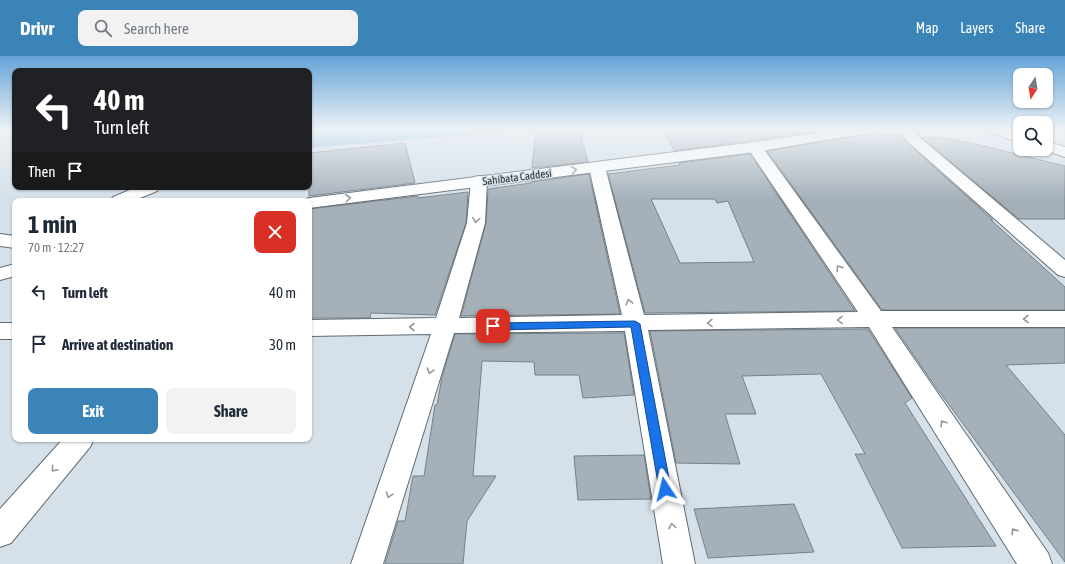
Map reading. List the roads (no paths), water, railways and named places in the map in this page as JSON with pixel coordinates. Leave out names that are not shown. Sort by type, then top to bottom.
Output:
[{"type":"street","name":"Sahibata Caddesi","points":[[312,203],[710,153]]},
{"type":"street","points":[[759,153],[874,319],[1036,564]]},
{"type":"street","points":[[929,153],[1065,271]]},
{"type":"street","points":[[597,167],[635,324],[679,564]]},
{"type":"street","points":[[366,564],[445,327],[476,223],[479,182]]},
{"type":"street","points":[[126,198],[144,190]]},
{"type":"street","points":[[0,240],[12,242]]},
{"type":"street","points":[[312,328],[874,319],[1065,319]]},
{"type":"street","points":[[0,331],[12,331]]},
{"type":"street","points":[[0,532],[77,442]]}]
